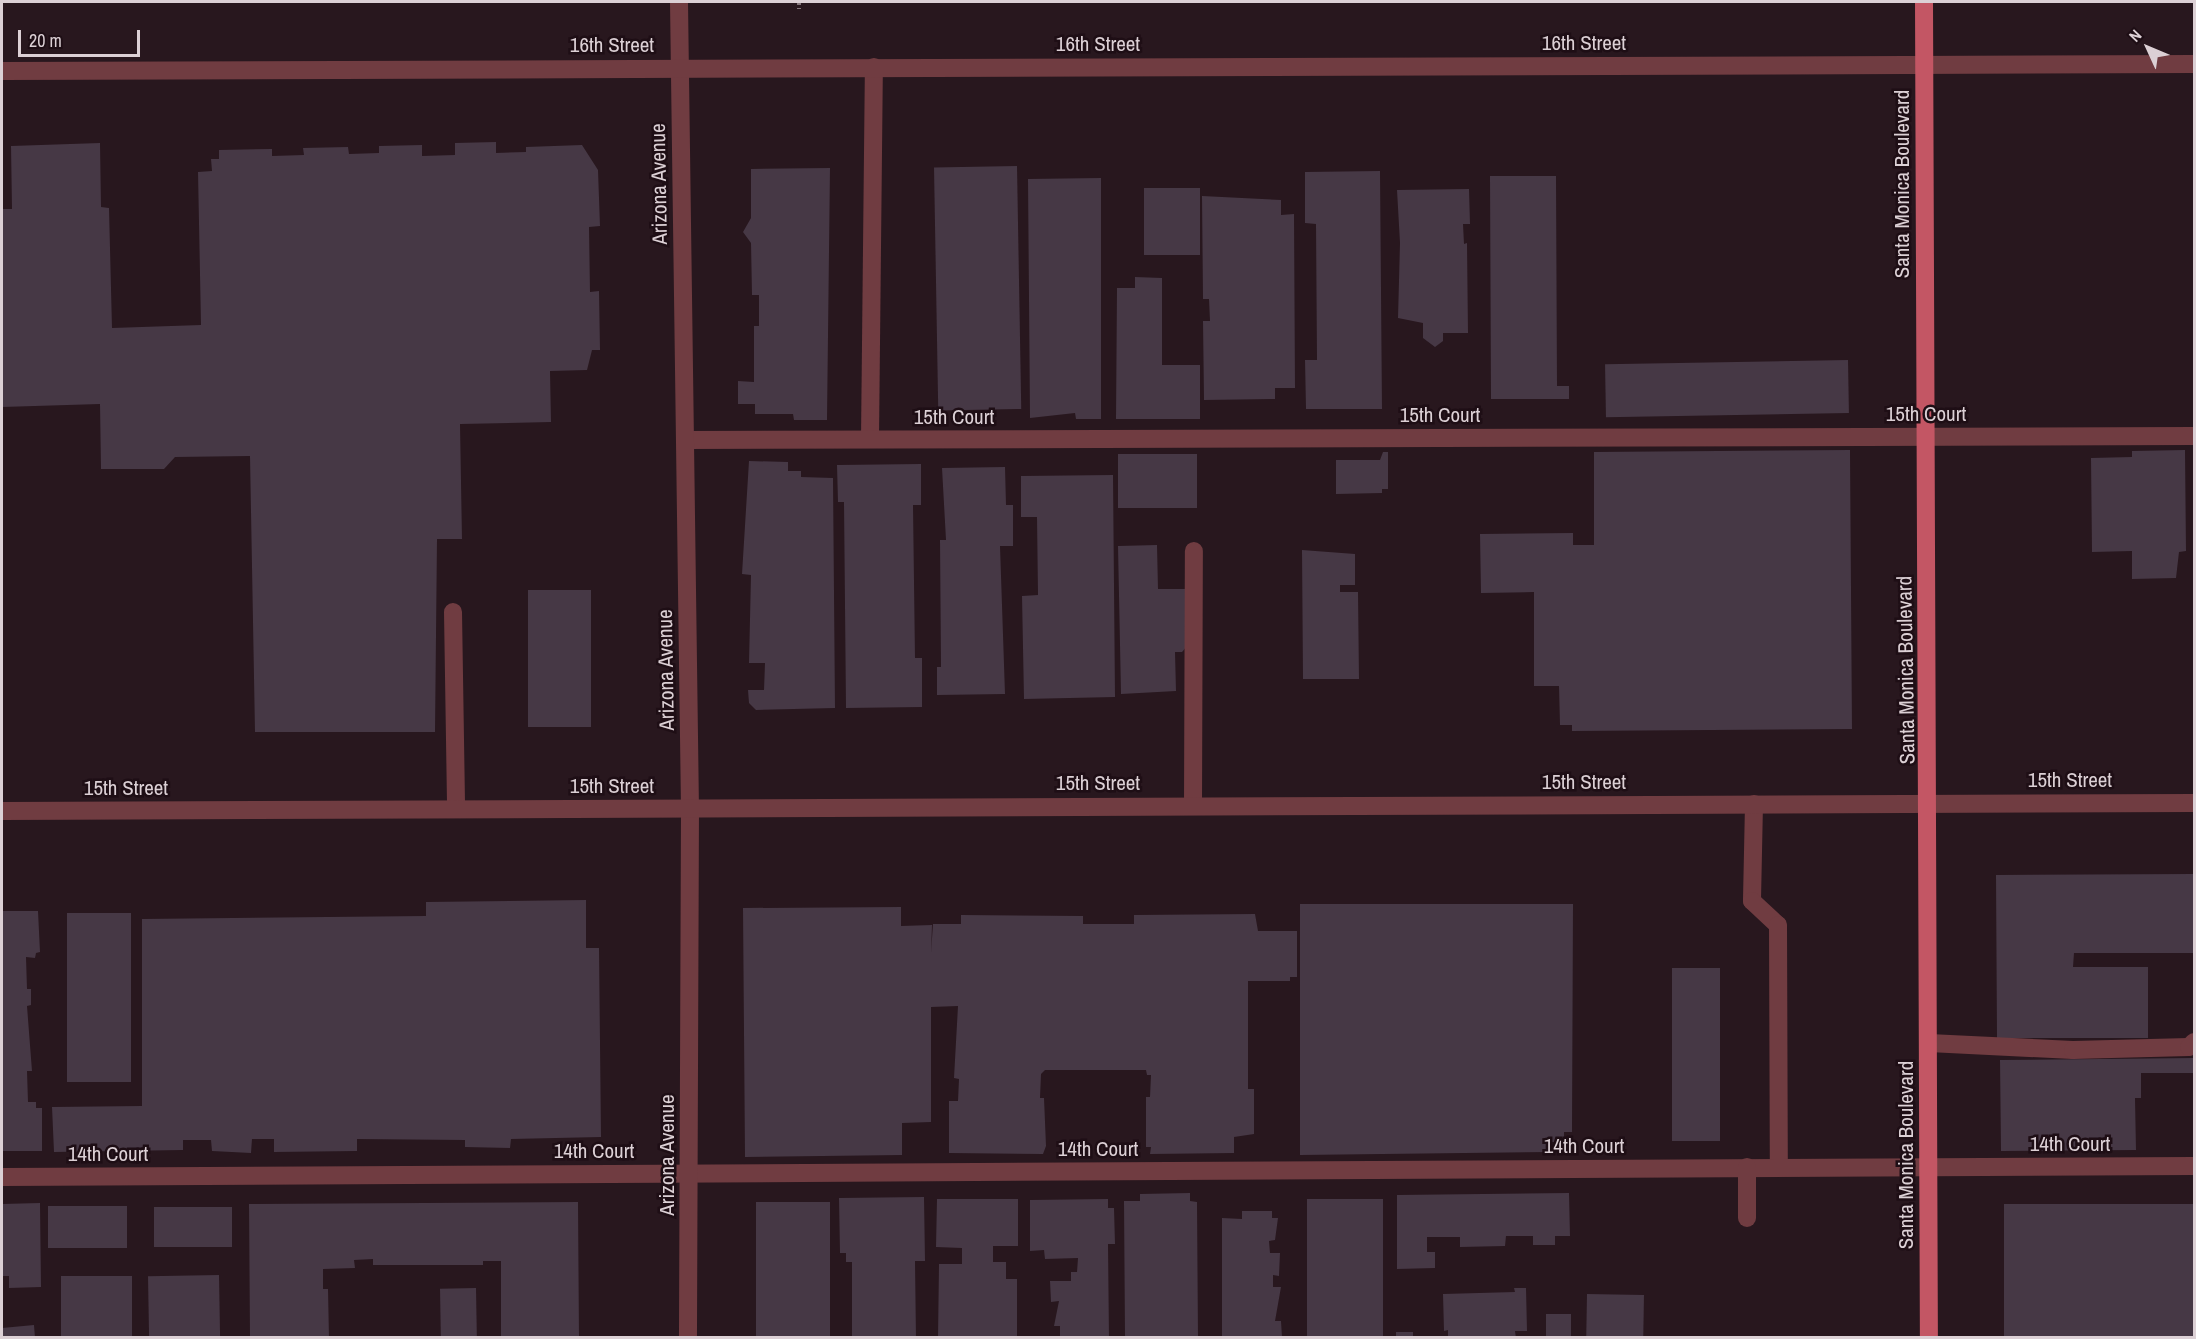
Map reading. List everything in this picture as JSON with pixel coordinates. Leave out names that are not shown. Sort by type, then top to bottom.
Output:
[{"type":"main road","name":"Santa Monica Boulevard","points":[[1924,2],[1929,803],[1929,1338]]},
{"type":"street","name":"Arizona Avenue","points":[[679,2],[690,808],[688,1338]]},
{"type":"street","name":"16th Street","points":[[2,71],[2194,64]]},
{"type":"street","points":[[870,440],[874,67]]},
{"type":"street","name":"15th Court","points":[[685,440],[2194,436]]},
{"type":"street","points":[[1193,805],[1194,551]]},
{"type":"street","points":[[453,612],[456,809]]},
{"type":"street","name":"15th Street","points":[[2,811],[2194,803]]},
{"type":"street","points":[[1754,804],[1752,901],[1778,925],[1779,1167]]},
{"type":"street","points":[[1929,1043],[2073,1050],[2188,1047],[2194,1042]]},
{"type":"street","name":"14th Court","points":[[2,1177],[2194,1166]]},
{"type":"street","points":[[1747,1167],[1747,1218]]},
{"type":"path","points":[[799,2],[799,9]]},
{"type":"building","points":[[496,142],[496,153],[526,152],[526,147],[582,145],[598,170],[600,226],[589,227],[590,292],[599,291],[600,350],[592,350],[587,370],[550,371],[551,422],[460,424],[462,539],[437,539],[435,732],[255,732],[250,456],[175,457],[164,469],[101,469],[100,404],[2,407],[2,209],[12,209],[11,146],[100,143],[101,207],[109,208],[112,328],[201,325],[198,172],[212,171],[211,159],[219,159],[219,150],[272,149],[272,156],[304,155],[303,148],[348,147],[349,154],[379,153],[379,146],[422,145],[422,156],[455,155],[455,143]]},
{"type":"building","points":[[1017,166],[1021,409],[938,410],[934,167]]},
{"type":"building","points":[[830,168],[827,420],[794,420],[793,414],[755,414],[755,404],[738,404],[738,381],[754,382],[754,326],[759,326],[759,295],[752,295],[751,243],[743,232],[751,218],[751,169]]},
{"type":"building","points":[[1380,171],[1382,409],[1306,409],[1305,360],[1317,360],[1316,224],[1305,223],[1305,172]]},
{"type":"building","points":[[1490,176],[1556,176],[1557,386],[1569,386],[1569,399],[1491,399]]},
{"type":"building","points":[[1101,178],[1101,419],[1076,419],[1075,413],[1030,418],[1028,179]]},
{"type":"building","points":[[1144,188],[1200,188],[1200,255],[1144,255]]},
{"type":"building","points":[[1469,189],[1470,224],[1463,224],[1464,244],[1467,243],[1468,333],[1443,333],[1443,341],[1435,347],[1423,338],[1423,323],[1398,318],[1400,243],[1397,190]]},
{"type":"building","points":[[1202,196],[1281,200],[1281,215],[1294,214],[1295,388],[1275,388],[1275,399],[1204,400],[1203,321],[1210,321],[1209,299],[1203,299]]},
{"type":"building","points":[[1135,277],[1162,278],[1162,365],[1200,365],[1200,419],[1116,419],[1117,288],[1135,288]]},
{"type":"building","points":[[1848,360],[1849,413],[1606,417],[1605,364]]},
{"type":"building","points":[[1850,450],[1852,729],[1572,731],[1572,725],[1560,725],[1559,686],[1534,686],[1534,592],[1481,593],[1480,534],[1573,533],[1573,545],[1594,545],[1594,452]]},
{"type":"building","points":[[2185,450],[2186,551],[2179,552],[2176,578],[2132,579],[2132,551],[2092,552],[2091,458],[2132,457],[2132,451]]},
{"type":"building","points":[[1383,452],[1388,452],[1388,489],[1382,489],[1382,493],[1336,494],[1336,460],[1380,460]]},
{"type":"building","points":[[1118,454],[1197,454],[1197,508],[1118,508]]},
{"type":"building","points":[[749,461],[788,462],[788,471],[801,471],[801,477],[833,478],[835,708],[756,710],[749,703],[748,690],[764,690],[765,663],[749,663],[751,575],[742,574]]},
{"type":"building","points":[[921,464],[921,505],[913,505],[915,658],[922,658],[922,707],[846,708],[844,502],[838,502],[837,465]]},
{"type":"building","points":[[1005,467],[1006,505],[1013,505],[1013,546],[1000,546],[1005,694],[937,695],[937,667],[941,667],[940,540],[946,540],[942,468]]},
{"type":"building","points":[[1113,475],[1115,697],[1024,699],[1022,596],[1038,595],[1037,517],[1021,517],[1021,476]]},
{"type":"building","points":[[1157,545],[1158,589],[1188,589],[1189,644],[1182,652],[1175,652],[1176,691],[1121,694],[1118,546]]},
{"type":"building","points":[[1302,550],[1355,554],[1355,585],[1340,585],[1340,592],[1358,592],[1359,679],[1303,679]]},
{"type":"building","points":[[528,590],[591,590],[591,727],[528,727]]},
{"type":"building","points":[[2194,874],[2194,953],[2074,953],[2073,967],[2148,967],[2148,1038],[1997,1038],[1996,875]]},
{"type":"building","points":[[586,900],[586,948],[599,948],[601,1137],[511,1139],[510,1148],[465,1147],[465,1140],[357,1139],[357,1151],[274,1152],[274,1139],[252,1139],[251,1153],[212,1151],[211,1140],[183,1140],[183,1150],[54,1152],[52,1107],[142,1106],[142,919],[426,916],[426,902]]},
{"type":"building","points":[[1300,904],[1573,904],[1572,1132],[1564,1132],[1564,1142],[1551,1142],[1551,1152],[1300,1155]]},
{"type":"building","points":[[901,907],[901,926],[932,925],[931,953],[933,924],[961,924],[961,915],[1083,916],[1083,924],[1134,924],[1134,915],[1255,914],[1258,931],[1297,931],[1297,977],[1290,977],[1290,981],[1248,981],[1248,1089],[1254,1089],[1254,1134],[1234,1137],[1234,1153],[1150,1154],[1151,1147],[1146,1147],[1146,1097],[1150,1097],[1151,1075],[1147,1075],[1146,1070],[1045,1070],[1041,1074],[1040,1098],[1044,1098],[1046,1146],[1043,1154],[949,1153],[949,1101],[958,1101],[959,1079],[954,1078],[958,1006],[931,1007],[931,1122],[902,1123],[902,1155],[745,1157],[743,908]]},
{"type":"building","points":[[2,911],[38,911],[40,952],[36,953],[35,958],[26,957],[27,989],[31,989],[31,1005],[27,1006],[32,1071],[27,1071],[28,1102],[36,1102],[36,1108],[42,1108],[42,1151],[2,1151]]},
{"type":"building","points":[[67,913],[131,913],[131,1082],[67,1082]]},
{"type":"building","points":[[1672,968],[1720,968],[1720,1141],[1672,1141]]},
{"type":"building","points":[[2194,1058],[2194,1073],[2141,1073],[2141,1098],[2135,1098],[2136,1150],[2001,1151],[2000,1060]]},
{"type":"building","points":[[1190,1193],[1190,1201],[1197,1202],[1198,1338],[1125,1338],[1124,1201],[1140,1201],[1140,1194]]},
{"type":"building","points":[[1569,1193],[1570,1236],[1555,1236],[1555,1245],[1533,1245],[1533,1236],[1506,1236],[1505,1246],[1460,1247],[1460,1237],[1427,1237],[1427,1252],[1435,1252],[1435,1268],[1397,1269],[1397,1195]]},
{"type":"building","points":[[924,1197],[925,1261],[915,1261],[916,1338],[852,1338],[852,1262],[846,1262],[846,1253],[840,1253],[839,1198]]},
{"type":"building","points":[[937,1199],[1018,1199],[1018,1246],[993,1246],[993,1262],[1006,1262],[1006,1279],[1017,1279],[1017,1338],[938,1338],[939,1264],[962,1264],[962,1248],[936,1247]]},
{"type":"building","points":[[1108,1199],[1108,1208],[1114,1208],[1115,1244],[1108,1244],[1109,1338],[1060,1338],[1060,1326],[1054,1326],[1059,1301],[1051,1302],[1050,1281],[1071,1281],[1071,1272],[1077,1272],[1078,1258],[1045,1259],[1044,1250],[1030,1251],[1030,1200]]},
{"type":"building","points":[[1307,1199],[1383,1199],[1383,1338],[1307,1338]]},
{"type":"building","points":[[578,1202],[579,1338],[501,1338],[501,1261],[483,1261],[483,1265],[373,1265],[373,1259],[354,1260],[355,1268],[323,1269],[323,1289],[328,1289],[329,1338],[250,1338],[249,1204]]},
{"type":"building","points":[[756,1202],[830,1202],[830,1338],[756,1338]]},
{"type":"building","points":[[40,1203],[41,1287],[9,1288],[9,1276],[2,1276],[2,1204]]},
{"type":"building","points":[[2004,1204],[2194,1204],[2194,1338],[2004,1338]]},
{"type":"building","points":[[48,1206],[127,1206],[127,1248],[48,1248]]},
{"type":"building","points":[[154,1207],[232,1207],[232,1247],[154,1247]]},
{"type":"building","points":[[1242,1211],[1272,1211],[1272,1218],[1278,1218],[1275,1240],[1269,1241],[1270,1253],[1280,1253],[1279,1276],[1273,1275],[1273,1287],[1281,1287],[1275,1321],[1281,1321],[1282,1337],[1222,1338],[1222,1218],[1242,1219]]},
{"type":"building","points":[[219,1275],[220,1337],[149,1338],[148,1276]]},
{"type":"building","points":[[61,1276],[132,1276],[132,1338],[61,1338]]},
{"type":"building","points":[[476,1288],[477,1338],[441,1338],[440,1289]]},
{"type":"building","points":[[1514,1288],[1526,1288],[1527,1331],[1515,1331],[1516,1338],[1448,1338],[1448,1330],[1444,1331],[1443,1294],[1515,1292]]},
{"type":"building","points":[[1587,1294],[1644,1295],[1643,1338],[1586,1338]]},
{"type":"building","points":[[1546,1314],[1571,1314],[1571,1338],[1546,1338]]},
{"type":"building","points":[[34,1325],[35,1338],[2,1338],[2,1328]]},
{"type":"building","points":[[1396,1332],[1413,1332],[1413,1338],[1396,1338]]}]
